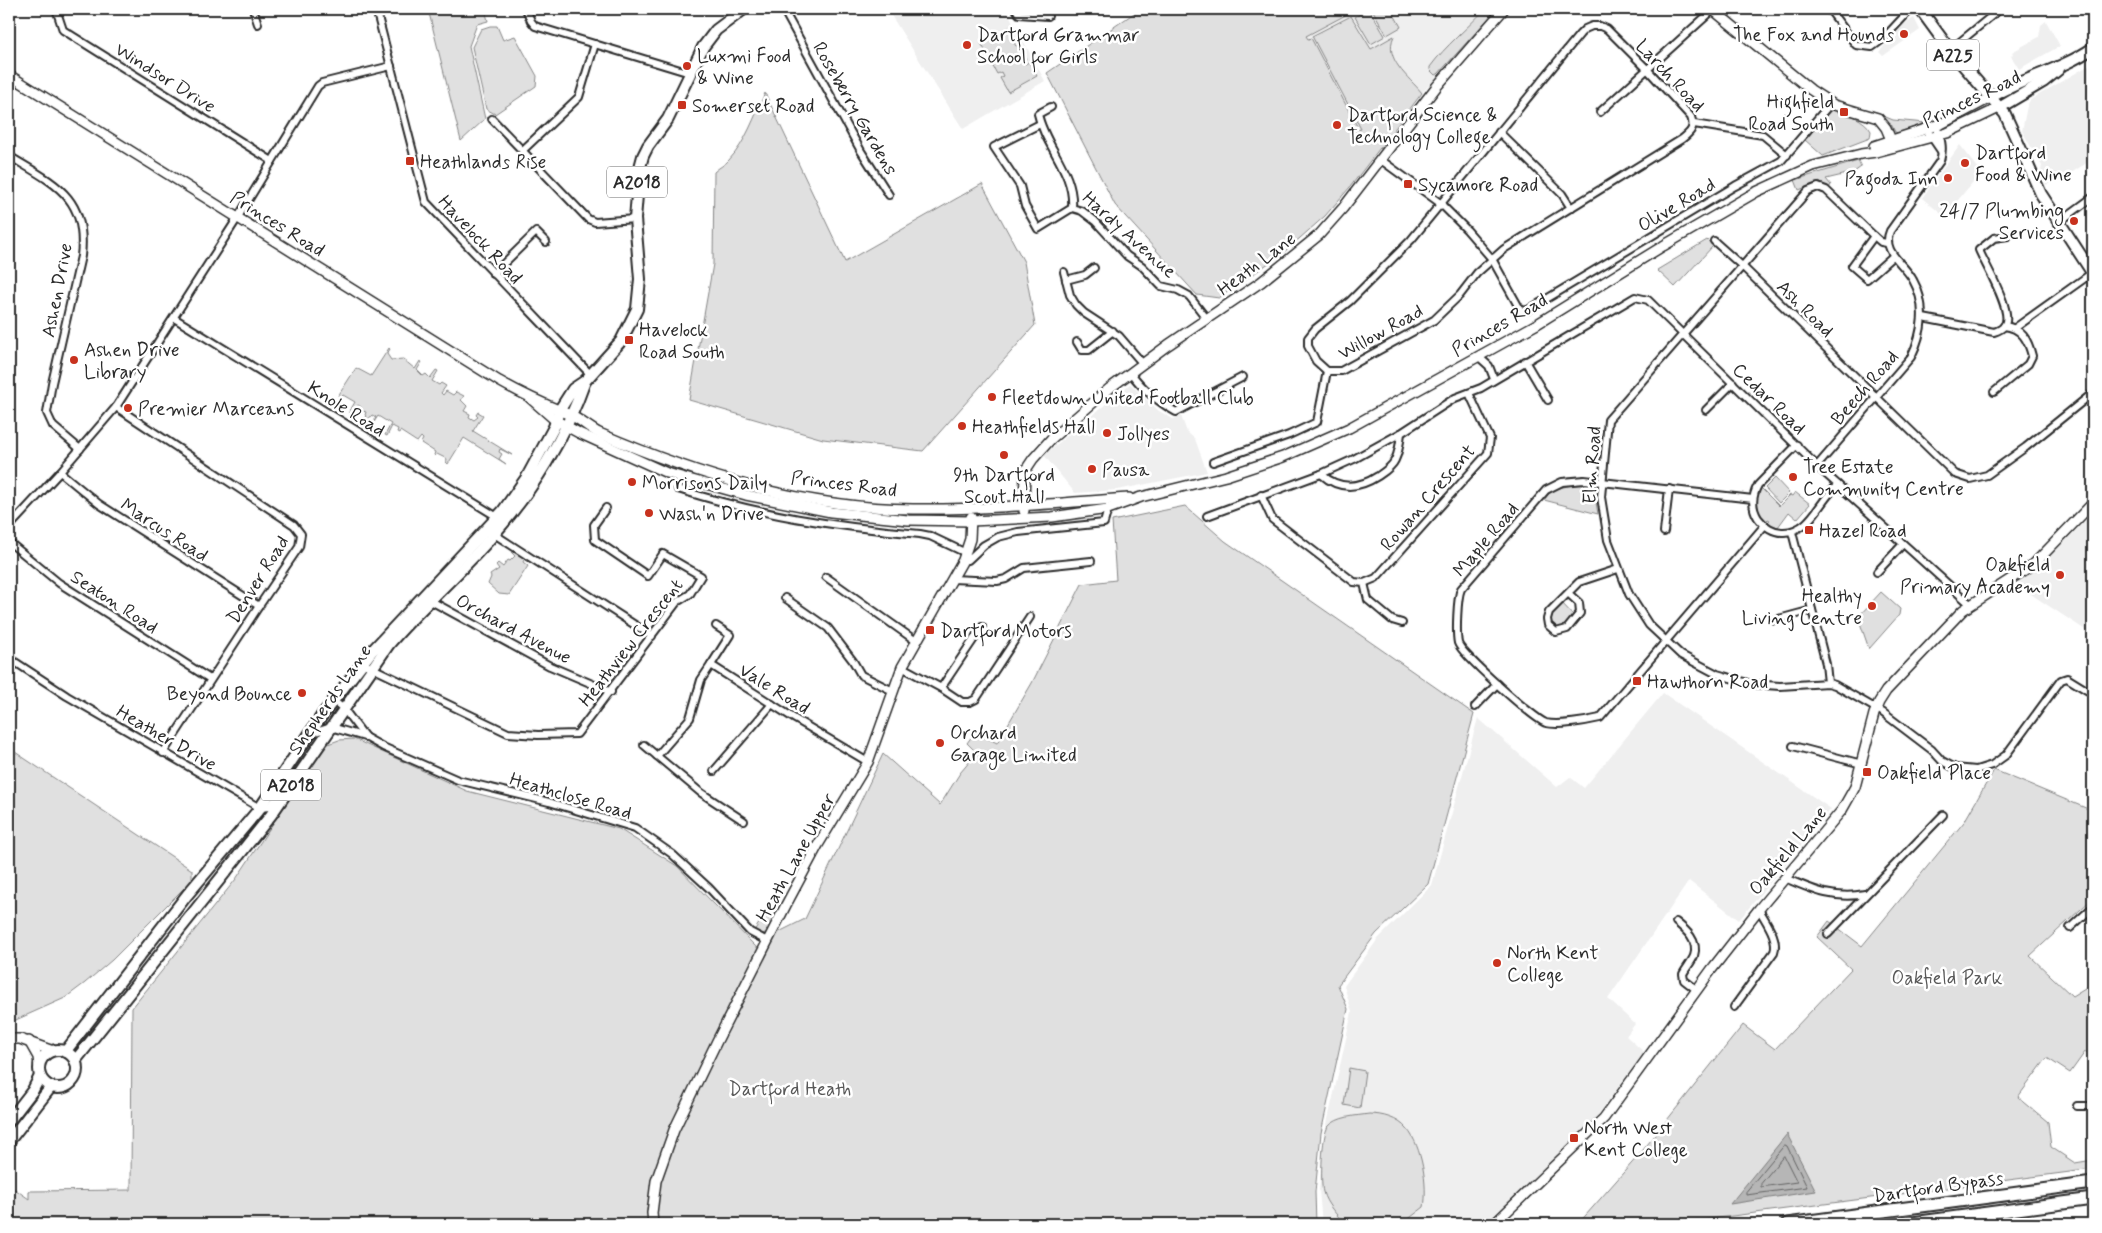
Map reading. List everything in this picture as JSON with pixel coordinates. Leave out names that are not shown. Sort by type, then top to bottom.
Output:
[{"type":"highway","name":"Dartford Bypass","points":[[1787,1224],[2093,1182]]},
{"type":"highway","name":"Dartford Bypass","points":[[1905,1224],[2093,1198]]},
{"type":"main road","name":"Shepherds Lane","points":[[501,519],[527,477],[554,427],[557,416],[573,389],[588,378],[621,341],[637,309],[640,279],[635,219],[639,171],[643,156],[668,119],[703,47],[716,30],[744,9]]},
{"type":"main road","name":"Heath Lane","points":[[1024,519],[1025,471],[1032,459],[1064,426],[1131,373],[1261,282],[1319,235],[1343,208],[1437,86],[1504,9]]},
{"type":"main road","points":[[1712,9],[1811,90],[1832,103],[1874,117],[1888,145]]},
{"type":"main road","name":"A225","points":[[1920,9],[1950,50],[2008,120],[2041,194],[2093,274]]},
{"type":"main road","name":"Princes Road","points":[[1888,145],[1935,137],[1998,108],[2043,82],[2062,66],[2093,48]]},
{"type":"main road","name":"Princes Road","points":[[569,420],[579,433],[634,459],[680,477],[746,496],[831,512],[899,519],[971,522],[1024,519],[1108,509],[1141,497],[1226,476],[1282,457],[1349,428],[1479,357],[1756,192],[1813,166],[1861,154],[1936,126],[2041,73],[2062,66]]},
{"type":"main road","name":"Princes Road","points":[[9,75],[557,416],[676,463],[750,487],[833,503],[912,509],[1024,507],[1141,497]]},
{"type":"main road","name":"Shepherds Lane","points":[[65,1052],[187,895],[260,808],[333,701],[406,623],[431,601],[532,484],[569,420],[588,378]]},
{"type":"main road","name":"Oakfield Lane","points":[[1494,1224],[1604,1118],[1697,990],[1759,909],[1842,810],[1855,787],[1858,770],[1862,764],[1876,709],[1891,686],[1970,604],[2034,564],[2093,503]]},
{"type":"main road","name":"Heath Lane Upper","points":[[653,1224],[652,1213],[656,1182],[674,1130],[767,941],[818,846],[868,762],[878,739],[902,666],[965,556],[970,539],[972,508]]},
{"type":"main road","name":"Shepherds Lane","points":[[51,1087],[64,1087],[74,1079],[77,1067],[75,1061],[271,815],[344,708],[367,666],[398,622],[491,532]]},
{"type":"main road","points":[[9,1039],[20,1039],[53,1051],[65,1052],[75,1061]]},
{"type":"main road","points":[[9,1141],[51,1087],[47,1084],[40,1071],[38,1057],[28,1041]]},
{"type":"main road","points":[[9,1121],[33,1090],[44,1057],[53,1051]]},
{"type":"street","name":"Windsor Drive","points":[[56,9],[63,30],[272,160]]},
{"type":"street","points":[[252,9],[258,24]]},
{"type":"street","name":"Havelock Road","points":[[376,9],[426,202],[588,378]]},
{"type":"street","points":[[526,9],[530,22],[535,26],[690,73]]},
{"type":"street","name":"Roseberry Gardens","points":[[783,9],[861,151],[889,195]]},
{"type":"street","points":[[1016,9],[1019,14],[1048,16]]},
{"type":"street","points":[[1600,112],[1712,9]]},
{"type":"street","points":[[1797,9],[1802,9]]},
{"type":"street","points":[[1829,9],[1856,45],[1872,47],[1883,39],[1911,9]]},
{"type":"street","points":[[1950,50],[2000,9]]},
{"type":"street","name":"Larch Road","points":[[1592,26],[1600,26],[1607,29],[1648,69],[1691,117],[1694,124],[1763,135],[1787,155]]},
{"type":"street","name":"Willow Road","points":[[1592,26],[1580,34],[1440,203],[1412,240],[1350,301],[1315,329],[1308,338],[1308,346],[1316,361],[1327,372],[1341,371],[1434,320],[1460,295],[1492,259],[1682,139],[1692,131],[1694,124]]},
{"type":"street","points":[[523,150],[579,97],[595,44]]},
{"type":"street","points":[[9,527],[80,450],[116,407],[322,83],[391,66]]},
{"type":"street","name":"Olive Road","points":[[1492,259],[1521,312],[1528,310],[1781,160],[1832,103]]},
{"type":"street","points":[[1051,107],[1038,114],[1040,124],[994,147],[1020,186],[1026,206],[1038,229],[1072,208]]},
{"type":"street","points":[[492,118],[588,219],[595,222],[635,219]]},
{"type":"street","name":"Hardy Avenue","points":[[1040,124],[1065,171],[1073,196],[1072,208],[1082,211],[1095,221],[1127,256],[1142,266],[1161,286],[1178,290],[1188,296],[1207,319]]},
{"type":"street","points":[[1935,137],[1936,126]]},
{"type":"street","points":[[1887,243],[1890,231],[1940,161],[1942,151],[1935,137],[1926,129]]},
{"type":"street","points":[[1498,132],[1562,194],[1571,208]]},
{"type":"street","name":"Ashen Drive","points":[[9,156],[48,179],[64,192],[73,203],[80,219],[83,243],[81,256],[47,413],[53,426],[80,450]]},
{"type":"street","points":[[1381,160],[1440,203],[1492,259]]},
{"type":"street","name":"Elm Road","points":[[1887,243],[1881,242],[1874,236],[1826,190],[1815,188],[1802,196],[1608,420],[1601,497],[1605,529],[1618,569],[1638,610],[1665,641],[1681,655],[1698,665],[1738,681],[1780,686],[1828,683],[1838,686],[1876,709],[1932,750],[1942,761],[1954,768],[1976,770],[1992,765],[2006,755],[2061,680],[2067,678],[2093,694]]},
{"type":"street","points":[[2059,222],[2093,197]]},
{"type":"street","points":[[493,274],[536,232],[546,242]]},
{"type":"street","points":[[1874,236],[1852,266],[1867,278],[1893,256]]},
{"type":"street","points":[[1923,318],[1994,332],[2004,326],[2007,320],[2005,305],[1979,250],[1994,238],[2008,236]]},
{"type":"street","name":"Ash Road","points":[[1714,241],[1955,474],[1970,479],[1987,475],[2026,447],[2093,393]]},
{"type":"street","name":"Beech Road","points":[[1817,466],[1910,357],[1916,346],[1923,318],[1920,298],[1914,281],[1893,256],[1887,243]]},
{"type":"street","points":[[1066,280],[1084,275],[1094,268]]},
{"type":"street","points":[[1064,272],[1070,295],[1076,305],[1084,313],[1113,331],[1127,343],[1143,364]]},
{"type":"street","points":[[2014,328],[2093,274]]},
{"type":"street","name":"Cedar Road","points":[[1208,516],[1321,474],[1401,433],[1455,398],[1469,393],[1494,379],[1635,297],[1648,300],[1817,466],[1970,604]]},
{"type":"street","name":"Knole Road","points":[[174,318],[501,519]]},
{"type":"street","points":[[1994,392],[2028,364],[2032,356],[2028,340],[2014,328],[2004,326]]},
{"type":"street","points":[[1077,342],[1082,350],[1089,350],[1113,331]]},
{"type":"street","points":[[1479,357],[1489,366],[1494,379]]},
{"type":"street","points":[[1525,361],[1548,400]]},
{"type":"street","points":[[1213,462],[1289,436],[1317,422],[1327,372]]},
{"type":"street","points":[[1131,373],[1138,383],[1157,401],[1176,412],[1243,377]]},
{"type":"street","points":[[1706,410],[1733,383]]},
{"type":"street","name":"Rowan Crescent","points":[[1364,583],[1376,578],[1488,453],[1490,438],[1469,393]]},
{"type":"street","name":"Denver Road","points":[[116,407],[294,525],[301,534],[300,547],[163,752]]},
{"type":"street","points":[[1321,474],[1336,484],[1350,487],[1368,483],[1383,473],[1394,462],[1399,449],[1401,433]]},
{"type":"street","points":[[1797,445],[1758,485],[1753,499],[1755,512],[1765,525],[1775,531],[1792,532],[1804,526],[1838,485]]},
{"type":"street","name":"Marcus Road","points":[[60,472],[99,504],[259,606]]},
{"type":"street","points":[[680,477],[678,489],[737,506],[794,519],[930,536],[965,556]]},
{"type":"street","name":"Maple Road","points":[[1665,641],[1600,718],[1548,724],[1540,720],[1497,684],[1465,653],[1458,643],[1459,593],[1547,489],[1573,480],[1602,481],[1753,499]]},
{"type":"street","points":[[1664,532],[1669,489]]},
{"type":"street","points":[[1261,495],[1272,519],[1354,582],[1364,583],[1368,600],[1392,620],[1402,623]]},
{"type":"street","name":"Princes Road","points":[[794,519],[796,505]]},
{"type":"street","name":"Heathview Crescent","points":[[367,666],[508,733],[538,735],[577,734],[677,602],[690,594],[700,576],[663,554],[648,576],[594,540],[594,525],[606,508]]},
{"type":"street","name":"Princes Road","points":[[965,556],[968,560],[984,545],[998,537],[1018,532],[1104,523],[1108,509]]},
{"type":"street","points":[[1665,641],[1765,525]]},
{"type":"street","points":[[491,532],[652,636]]},
{"type":"street","points":[[1792,532],[1828,670],[1828,683]]},
{"type":"street","name":"Seaton Road","points":[[9,542],[59,583],[210,680]]},
{"type":"street","points":[[1877,572],[1903,544]]},
{"type":"street","points":[[952,579],[997,581],[1006,579],[1024,568],[1091,561]]},
{"type":"street","points":[[1568,593],[1580,604],[1580,614],[1565,630],[1560,632],[1553,631],[1548,625],[1547,616],[1568,593],[1582,581],[1618,569]]},
{"type":"street","points":[[826,577],[916,641]]},
{"type":"street","points":[[785,598],[828,628],[854,661],[861,675],[893,691]]},
{"type":"street","name":"Orchard Avenue","points":[[431,601],[550,666],[610,692]]},
{"type":"street","points":[[1775,620],[1812,610]]},
{"type":"street","points":[[902,666],[942,688],[962,702],[970,702],[976,699],[1030,617]]},
{"type":"street","name":"Vale Road","points":[[716,626],[730,635],[711,665],[868,762]]},
{"type":"street","points":[[942,688],[982,627]]},
{"type":"street","name":"Heather Drive","points":[[9,658],[67,696],[260,808]]},
{"type":"street","points":[[656,756],[690,718],[701,680],[711,665]]},
{"type":"street","points":[[1476,708],[1497,684]]},
{"type":"street","name":"Heathclose Road","points":[[333,701],[344,708],[365,737]]},
{"type":"street","points":[[714,771],[772,704]]},
{"type":"street","points":[[309,734],[330,727]]},
{"type":"street","name":"Heathclose Road","points":[[330,727],[365,737],[383,748],[458,780],[549,802],[635,828],[672,854],[709,888],[750,932],[767,941]]},
{"type":"street","points":[[644,745],[700,792],[744,821]]},
{"type":"street","points":[[1793,746],[1862,764]]},
{"type":"street","points":[[260,808],[269,807],[302,768]]},
{"type":"street","points":[[1828,934],[1944,815]]},
{"type":"street","points":[[1785,878],[1819,893],[1849,898],[1866,894]]},
{"type":"street","points":[[2070,928],[2093,907]]},
{"type":"street","points":[[1734,1007],[1774,952],[1776,946],[1772,933],[1759,909]]},
{"type":"street","points":[[1676,922],[1689,932],[1695,947],[1694,956],[1683,974],[1684,980],[1697,990]]},
{"type":"street","points":[[2077,1106],[2093,1106]]},
{"type":"shaded area","name":"Dartford Grammar School for Girls","points":[[887,9],[1006,9],[1045,81],[963,129]]},
{"type":"shaded area","name":"Dartford Science & Technology College","points":[[1214,9],[1497,9],[1422,93],[1336,204]]},
{"type":"shaded area","points":[[1914,18],[1920,30],[1883,56],[1879,52],[1903,25]]},
{"type":"shaded area","points":[[2046,21],[2060,46],[2019,69],[2011,56],[2012,52],[2039,37],[2041,25]]},
{"type":"shaded area","points":[[2093,63],[2093,159],[2063,178],[2046,185],[2041,170],[2042,166],[2022,131],[2027,106],[2030,100]]},
{"type":"shaded area","points":[[1960,145],[1983,174],[1972,183],[1954,205],[1962,211],[1945,217],[1922,198]]},
{"type":"shaded area","points":[[1130,384],[1159,411],[1173,419],[1181,416],[1187,432],[1195,439],[1207,472],[1117,490],[1075,493],[1044,455]]},
{"type":"shaded area","name":"Oakfield Primary Academy","points":[[2093,513],[2093,635],[2014,583],[2039,567]]},
{"type":"shaded area","name":"North Kent College","points":[[1663,693],[1831,809],[1739,920],[1689,881],[1608,999],[1635,1024],[1626,1036],[1644,1052],[1591,1124],[1484,1224],[1322,1224],[1319,1190],[1325,1133],[1352,1012],[1344,986],[1378,939],[1432,885],[1478,718],[1557,787],[1570,777],[1584,788]]},
{"type":"green space","points":[[428,9],[485,9],[488,21],[477,24],[469,46],[485,119],[461,141]]},
{"type":"green space","points":[[1140,9],[1357,9],[1306,36],[1308,39],[1311,38],[1359,130],[1361,129],[1312,36],[1351,16],[1371,49],[1394,36],[1392,52],[1395,60],[1422,93],[1350,187],[1325,216],[1283,253],[1219,298],[1197,295],[1115,205],[1047,73]]},
{"type":"green space","points":[[1369,9],[1385,36],[1371,44],[1355,17]]},
{"type":"green space","points":[[1372,9],[1391,9],[1401,27],[1387,35]]},
{"type":"green space","points":[[1485,9],[1497,9],[1438,74],[1435,75],[1430,70],[1430,67],[1443,51]]},
{"type":"green space","points":[[497,26],[503,40],[515,36],[537,76],[536,86],[495,114],[486,109],[472,47],[481,29]]},
{"type":"green space","points":[[1009,27],[1017,41],[1014,43],[1016,46],[1018,45],[1026,59],[1023,60],[1025,64],[1029,62],[1037,76],[1008,92],[1000,78],[1003,76],[1001,72],[997,74],[990,61],[994,58],[992,55],[988,56],[981,43]]},
{"type":"green space","points":[[765,93],[845,262],[982,184],[1024,262],[1035,325],[923,451],[823,439],[689,400],[713,264],[714,172],[735,153],[750,128]]},
{"type":"green space","points":[[1831,110],[1859,119],[1871,131],[1870,138],[1823,156],[1805,140]]},
{"type":"green space","points":[[1881,115],[1893,120],[1926,123],[1898,133],[1895,132],[1891,124],[1887,125]]},
{"type":"green space","points":[[1858,161],[1861,167],[1850,175],[1826,179],[1831,185],[1829,188],[1819,182],[1799,190],[1795,180]]},
{"type":"green space","points":[[1707,240],[1713,246],[1675,287],[1657,270]]},
{"type":"green space","points":[[389,348],[387,354],[391,360],[403,359],[415,369],[420,361],[422,362],[417,370],[423,376],[426,374],[430,378],[436,370],[438,371],[432,381],[446,386],[441,393],[443,395],[446,391],[453,395],[456,392],[464,396],[461,400],[467,406],[464,411],[470,414],[469,417],[474,420],[478,417],[476,415],[478,412],[483,415],[473,431],[512,455],[500,449],[499,452],[502,454],[499,459],[506,464],[464,438],[448,464],[446,462],[447,459],[437,454],[435,456],[435,452],[421,443],[423,439],[421,437],[417,442],[400,431],[399,433],[397,432],[398,429],[392,426],[387,436],[385,435],[391,424],[378,416],[374,422],[376,417],[372,415],[365,423],[363,421],[366,412],[360,410],[361,407],[358,405],[351,413],[349,412],[355,402],[343,395],[341,398],[338,396],[356,368],[371,376]]},
{"type":"green space","points":[[1775,478],[1789,493],[1779,503],[1765,488]]},
{"type":"green space","points":[[1575,484],[1586,485],[1594,490],[1598,514],[1544,500],[1552,490]]},
{"type":"green space","points":[[1761,488],[1779,506],[1795,492],[1810,504],[1797,519],[1789,512],[1778,527],[1767,523],[1770,520],[1768,519],[1765,522],[1760,514],[1757,497]]},
{"type":"green space","name":"Dartford Heath","points":[[1185,506],[1225,541],[1474,714],[1428,884],[1376,934],[1338,985],[1348,1009],[1321,1133],[1315,1192],[1316,1224],[9,1224],[9,1185],[29,1199],[29,1191],[131,1190],[132,1008],[236,879],[325,745],[339,740],[354,739],[467,791],[619,829],[677,866],[755,946],[765,953],[775,934],[805,919],[883,754],[940,805],[960,773],[977,753],[967,743],[975,732],[997,743],[1032,683],[1082,584],[1116,580],[1112,521]]},
{"type":"green space","points":[[514,551],[525,558],[523,562],[528,566],[509,595],[499,594],[488,584],[490,575],[499,569],[496,565],[498,563],[503,567],[508,560],[510,561],[515,556],[512,553]]},
{"type":"green space","points":[[1881,592],[1900,609],[1899,615],[1869,649],[1858,617]]},
{"type":"green space","points":[[1561,602],[1576,618],[1566,628],[1552,629],[1548,618]]},
{"type":"green space","points":[[9,748],[192,870],[192,880],[112,960],[85,983],[65,998],[9,1023]]},
{"type":"green space","name":"Oakfield Park","points":[[1994,770],[2093,811],[2093,898],[2030,956],[2072,996],[2093,983],[2093,1053],[2085,1052],[2070,1073],[2047,1058],[2018,1097],[2048,1122],[2051,1147],[2075,1163],[2093,1160],[2093,1169],[1671,1224],[1578,1224],[1639,1155],[1743,1025],[1775,1049],[1851,969],[1817,937],[1829,921],[1862,946],[1964,822]]},
{"type":"green space","points":[[781,902],[783,904],[769,932],[762,934],[754,931],[769,908]]},
{"type":"green space","points":[[1349,1068],[1365,1071],[1360,1108],[1344,1105]]},
{"type":"green space","points":[[1369,1114],[1390,1117],[1399,1122],[1407,1129],[1417,1145],[1423,1166],[1424,1207],[1402,1224],[1345,1224],[1324,1196],[1322,1158],[1324,1139],[1328,1127],[1342,1119]]},
{"type":"water","points":[[1787,1134],[1816,1191],[1730,1204]]},
{"type":"place","name":"The Fox and Hounds","points":[[1904,34]]},
{"type":"place","name":"Dartford Grammar School for Girls","points":[[967,45]]},
{"type":"place","name":"Luxmi Food & Wine","points":[[687,66]]},
{"type":"place","name":"Somerset Road","points":[[682,105]]},
{"type":"place","name":"Highfield Road South","points":[[1844,112]]},
{"type":"place","name":"Dartford Science & Technology College","points":[[1337,125]]},
{"type":"place","name":"Heathlands Rise","points":[[410,161]]},
{"type":"place","name":"Dartford Food & Wine","points":[[1965,163]]},
{"type":"place","name":"Pagoda Inn","points":[[1948,178]]},
{"type":"place","name":"Sycamore Road","points":[[1408,184]]},
{"type":"place","name":"24/7 Plumbing Services","points":[[2074,221]]},
{"type":"place","name":"Havelock Road South","points":[[629,340]]},
{"type":"place","name":"Ashen Drive Library","points":[[74,360]]},
{"type":"place","name":"Fleetdown United Football Club","points":[[992,397]]},
{"type":"place","name":"Premier Marceans","points":[[128,408]]},
{"type":"place","name":"Heathfields Hall","points":[[962,426]]},
{"type":"place","name":"Jollyes","points":[[1107,433]]},
{"type":"place","name":"9th Dartford Scout Hall","points":[[1004,455]]},
{"type":"place","name":"Pausa","points":[[1092,469]]},
{"type":"place","name":"Tree Estate Community Centre","points":[[1793,477]]},
{"type":"place","name":"Morrisons Daily","points":[[632,482]]},
{"type":"place","name":"Wash'n Drive","points":[[649,513]]},
{"type":"place","name":"Hazel Road","points":[[1809,530]]},
{"type":"place","name":"Oakfield Primary Academy","points":[[2060,575]]},
{"type":"place","name":"Healthy Living Centre","points":[[1872,606]]},
{"type":"place","name":"Dartford Motors","points":[[930,630]]},
{"type":"place","name":"Hawthorn Road","points":[[1637,681]]},
{"type":"place","name":"Beyond Bounce","points":[[302,693]]},
{"type":"place","name":"Orchard Garage Limited","points":[[940,743]]},
{"type":"place","name":"Oakfield Place","points":[[1867,772]]},
{"type":"place","name":"North Kent College","points":[[1497,963]]},
{"type":"place","name":"North West Kent College","points":[[1574,1138]]}]
